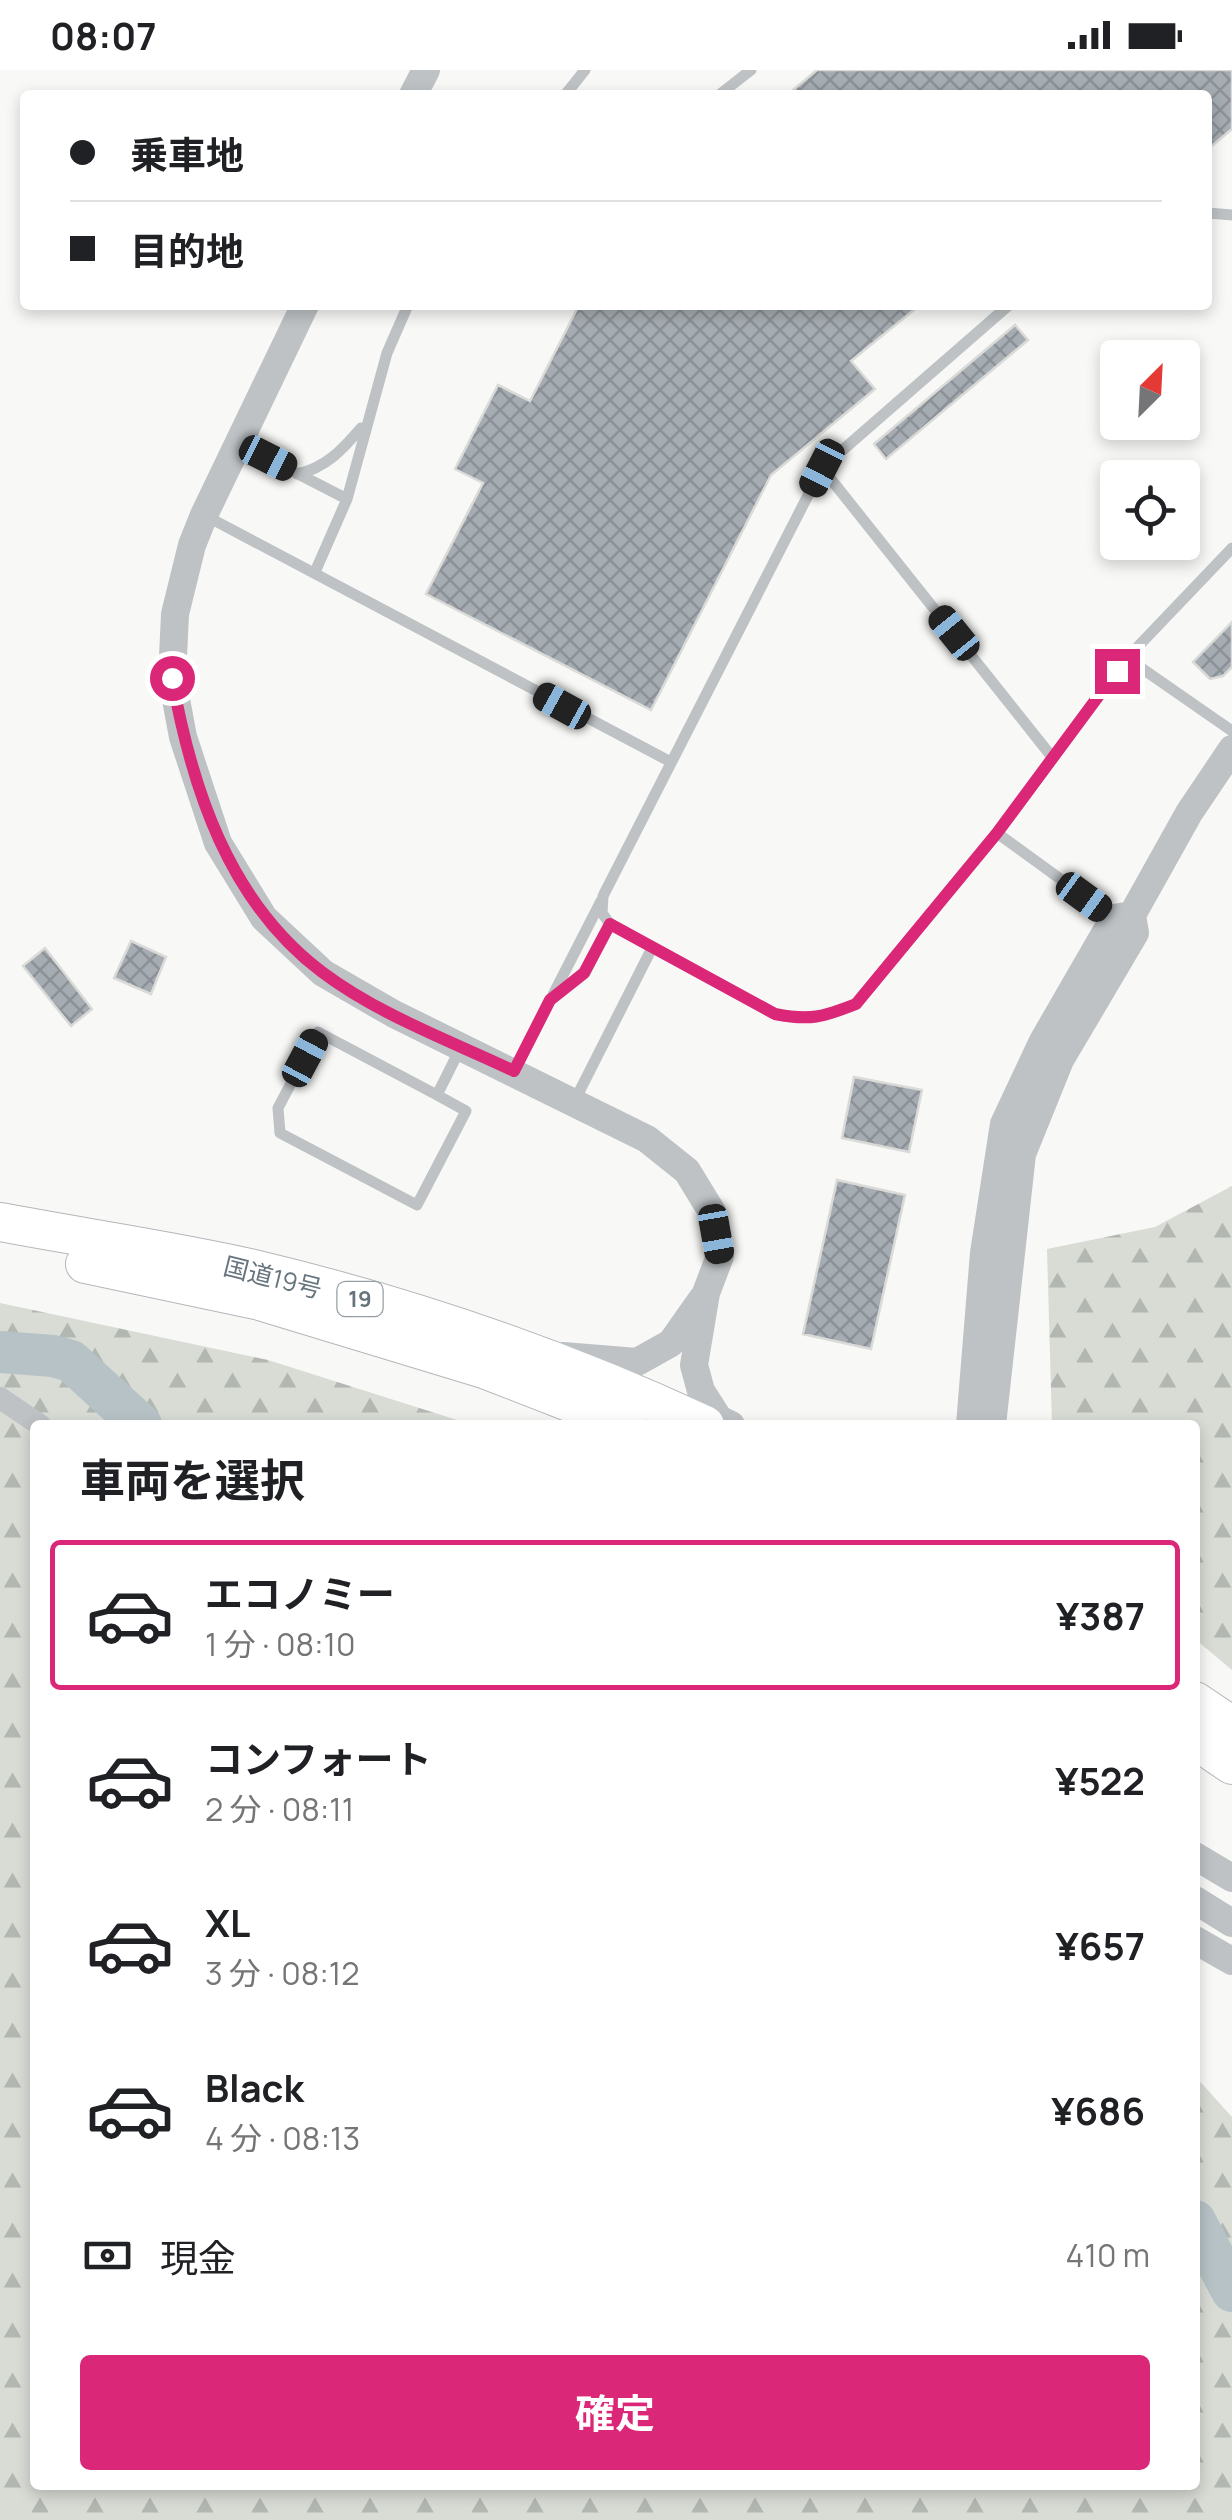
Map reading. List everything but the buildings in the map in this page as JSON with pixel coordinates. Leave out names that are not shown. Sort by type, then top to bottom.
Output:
[{"type":"highway","name":"国道19号","points":[[0,1222],[253,1269],[526,1350],[694,1420]]},
{"type":"highway","name":"国道19号","points":[[0,1246],[260,1300],[550,1392],[616,1420]]},
{"type":"highway","points":[[1200,1704],[1232,1726]]},
{"type":"highway","points":[[1200,1743],[1232,1765]]},
{"type":"street","points":[[303,310],[204,515],[192,545],[176,614],[172,678],[183,737],[218,843],[264,918],[323,973],[394,1014],[648,1138],[688,1171],[712,1212],[720,1256],[706,1294],[694,1365],[701,1391],[721,1420]]},
{"type":"street","points":[[970,1420],[984,1253],[1004,1124],[1043,1041],[1232,748]]},
{"type":"street","points":[[992,1420],[1022,1154],[1060,1060],[1135,933],[1123,917]]},
{"type":"street","points":[[526,1350],[636,1362],[671,1343],[706,1294]]},
{"type":"street","points":[[550,1392],[575,1420]]},
{"type":"street","points":[[0,1398],[33,1420]]},
{"type":"street","points":[[1200,1758],[1232,1780]]},
{"type":"street","points":[[1200,1859],[1232,1878]]},
{"type":"street","points":[[1200,1879],[1232,1898]]},
{"type":"street","points":[[1200,1903],[1232,1922]]},
{"type":"street","points":[[1200,1943],[1232,1961]]},
{"type":"street","points":[[1200,1959],[1232,1976]]},
{"type":"lane","points":[[569,90],[585,70]]},
{"type":"lane","points":[[726,90],[752,70]]},
{"type":"lane","points":[[314,572],[347,499],[387,353],[406,310]]},
{"type":"lane","points":[[514,1071],[822,468],[1003,310]]},
{"type":"lane","points":[[298,474],[315,470],[341,451],[365,424]]},
{"type":"lane","points":[[238,443],[347,499]]},
{"type":"lane","points":[[822,468],[1052,757]]},
{"type":"lane","points":[[204,515],[671,762]]},
{"type":"lane","points":[[603,896],[602,914],[610,924],[775,1014],[800,1019],[825,1017],[856,1004],[997,833],[1127,658],[1232,548]]},
{"type":"lane","points":[[1127,658],[1232,731]]},
{"type":"lane","points":[[997,833],[1123,917]]},
{"type":"lane","points":[[550,1000],[584,973],[610,924]]},
{"type":"lane","points":[[574,1102],[652,948]]},
{"type":"lane","points":[[318,1032],[436,1095],[466,1111],[417,1205],[280,1133],[278,1108],[318,1032]]},
{"type":"lane","points":[[436,1095],[462,1046]]},
{"type":"green space","points":[[1232,1186],[1232,1670],[1200,1643],[1200,1420],[1052,1420],[1047,1249],[1155,1227]]},
{"type":"green space","points":[[0,1303],[268,1360],[457,1420],[30,1420],[30,2490],[1200,2490],[1200,2082],[1232,2117],[1232,2520],[0,2520]]},
{"type":"waterway","points":[[0,1352],[71,1361],[136,1420]]},
{"type":"waterway","points":[[1200,2230],[1232,2291]]},
{"type":"route","points":[[172,678],[183,737],[218,843],[264,918],[323,973],[394,1014],[514,1071],[550,1000],[584,973],[610,924],[775,1014],[800,1019],[825,1017],[856,1004],[997,833],[1117,671]]}]
